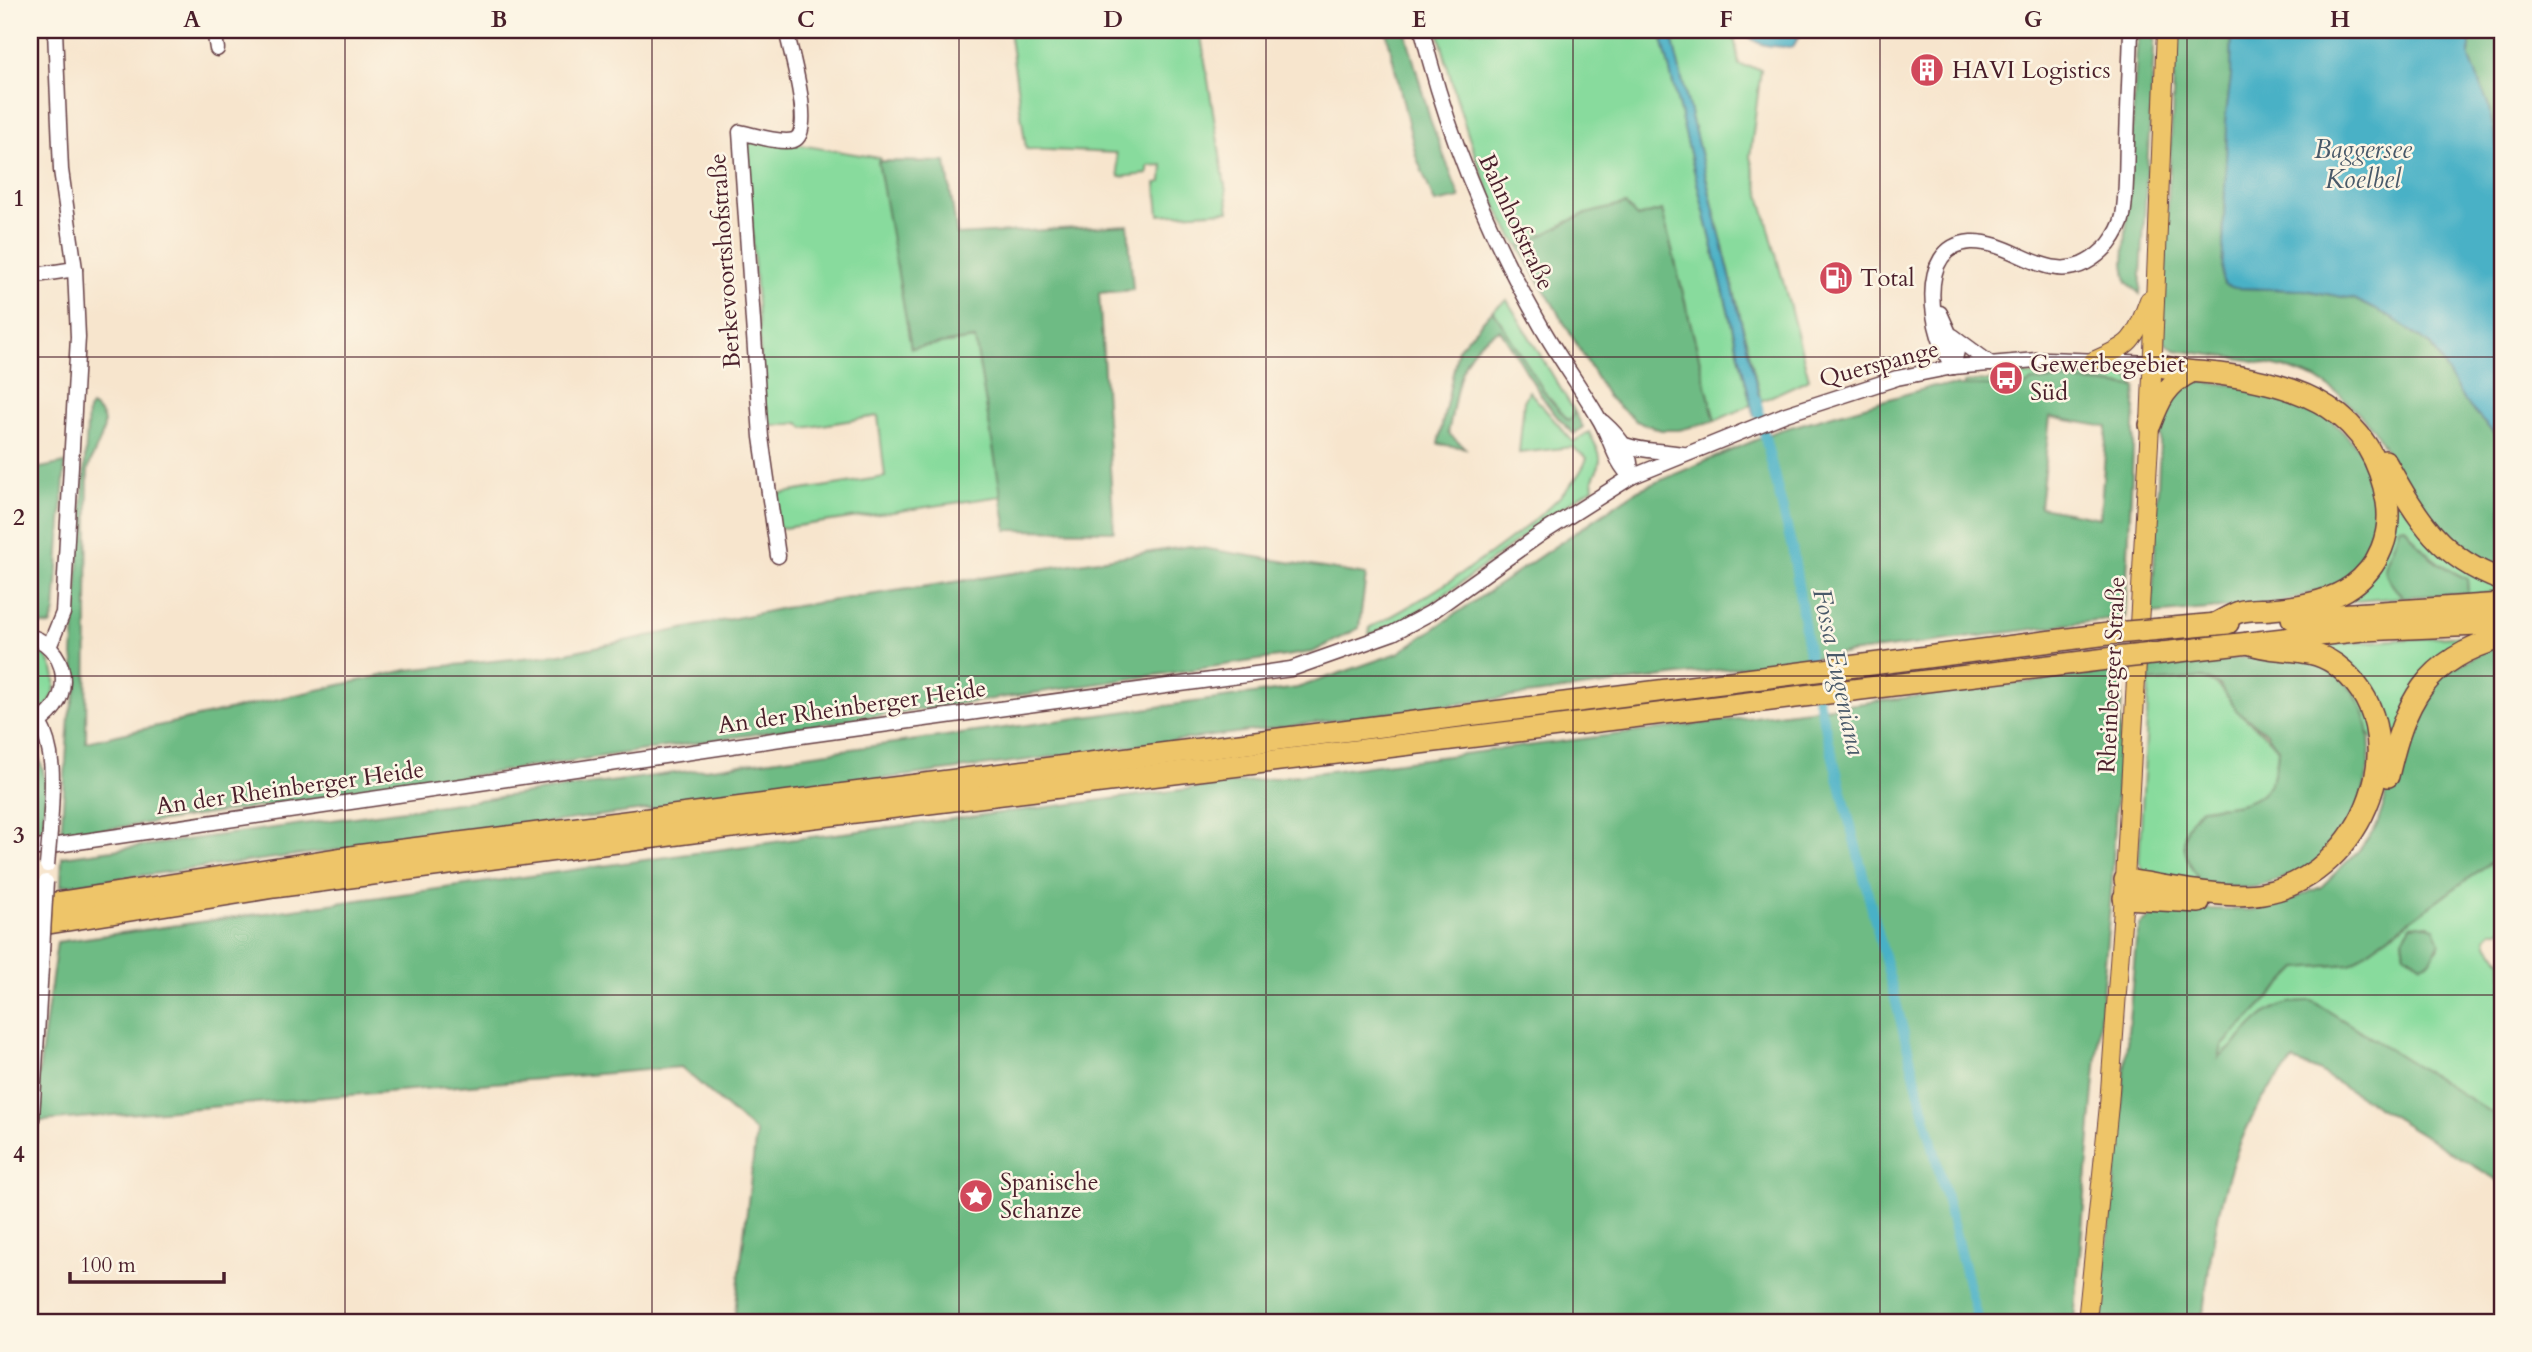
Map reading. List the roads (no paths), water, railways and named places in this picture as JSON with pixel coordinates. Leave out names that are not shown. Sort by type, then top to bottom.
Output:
[{"type":"highway","points":[[2152,363],[2169,358],[2204,359],[2293,375],[2316,386],[2348,409],[2361,423],[2410,506],[2442,547],[2469,566],[2502,580]]},
{"type":"highway","points":[[2152,363],[2169,370],[2289,387],[2329,406],[2359,436],[2372,458],[2385,492],[2389,512],[2386,535],[2372,567],[2352,586],[2312,602],[2286,608],[2239,612],[2215,624]]},
{"type":"highway","points":[[2150,425],[2161,397],[2179,378],[2191,372]]},
{"type":"highway","points":[[30,907],[356,856],[2116,633],[2502,604]]},
{"type":"highway","points":[[30,926],[275,887],[523,854],[1741,701],[2363,630],[2502,624]]},
{"type":"highway","points":[[2125,889],[2253,904],[2306,888],[2348,853],[2378,807],[2401,726],[2422,685],[2456,656],[2502,638]]},
{"type":"highway","points":[[2125,889],[2263,893],[2305,877],[2326,861],[2342,846],[2365,810],[2379,765],[2379,742],[2366,698],[2353,680],[2327,659],[2307,652],[2262,649],[2248,643]]},
{"type":"main road","name":"Rheinberger Straße","points":[[2087,1322],[2109,1105],[2125,889],[2150,425],[2166,30]]},
{"type":"main road","points":[[2094,360],[2124,348],[2136,335],[2155,287]]},
{"type":"street","points":[[49,647],[58,630],[63,604],[78,349],[75,269],[61,170],[55,30]]},
{"type":"street","points":[[214,30],[217,48]]},
{"type":"street","name":"Berkevoortshofstraße","points":[[778,556],[761,437],[740,132],[790,141],[798,138],[802,132],[803,112],[786,30]]},
{"type":"street","name":"Bahnhofstraße","points":[[1422,30],[1461,159],[1496,240],[1542,328],[1600,419],[1625,445]]},
{"type":"street","points":[[1953,367],[1944,355],[1932,300],[1934,273],[1946,254],[1961,245],[1980,243],[2033,263],[2062,268],[2083,263],[2109,243],[2123,217],[2131,30]]},
{"type":"street","points":[[30,276],[75,269]]},
{"type":"street","points":[[1932,300],[1953,336],[1958,351],[1953,367]]},
{"type":"street","points":[[1953,336],[1991,364]]},
{"type":"street","name":"Querspange","points":[[1631,477],[1786,414],[1897,378],[1953,367],[2047,359],[2152,363]]},
{"type":"street","name":"Bahnhofstraße","points":[[1600,419],[1615,458],[1631,477]]},
{"type":"street","points":[[1625,445],[1652,453],[1664,450],[1683,454]]},
{"type":"street","points":[[1625,445],[1632,461],[1631,477]]},
{"type":"street","name":"An der Rheinberger Heide","points":[[30,849],[801,736],[1291,669],[1384,637],[1430,613],[1541,534],[1631,477]]},
{"type":"street","points":[[30,636],[49,647],[62,667],[63,691],[52,713],[34,724],[46,736],[51,765],[50,832],[30,1151]]},
{"type":"water","points":[[1660,30],[1670,30],[1763,412],[1754,416]]},
{"type":"water","points":[[1745,30],[1802,30],[1793,47],[1758,43],[1748,36]]},
{"type":"water","name":"Baggersee Koelbel","points":[[2232,30],[2470,30],[2470,58],[2488,104],[2502,168],[2502,442],[2464,401],[2432,346],[2391,317],[2354,299],[2304,290],[2235,288],[2225,285],[2222,279],[2227,129],[2225,122],[2231,77]]},
{"type":"water","points":[[2410,1309],[2457,1322],[2334,1322],[2364,1311]]},
{"type":"waterway","name":"Fossa Eugeniana","points":[[1756,400],[1793,552],[1812,675]]},
{"type":"waterway","name":"Fossa Eugeniana","points":[[1816,691],[1978,1322]]},
{"type":"place","name":"HAVI Logistics","points":[[1927,70]]},
{"type":"place","name":"Total","points":[[1836,278]]},
{"type":"place","name":"Gewerbegebiet Süd","points":[[2006,378]]},
{"type":"place","name":"Spanische Schanze","points":[[976,1196]]}]
